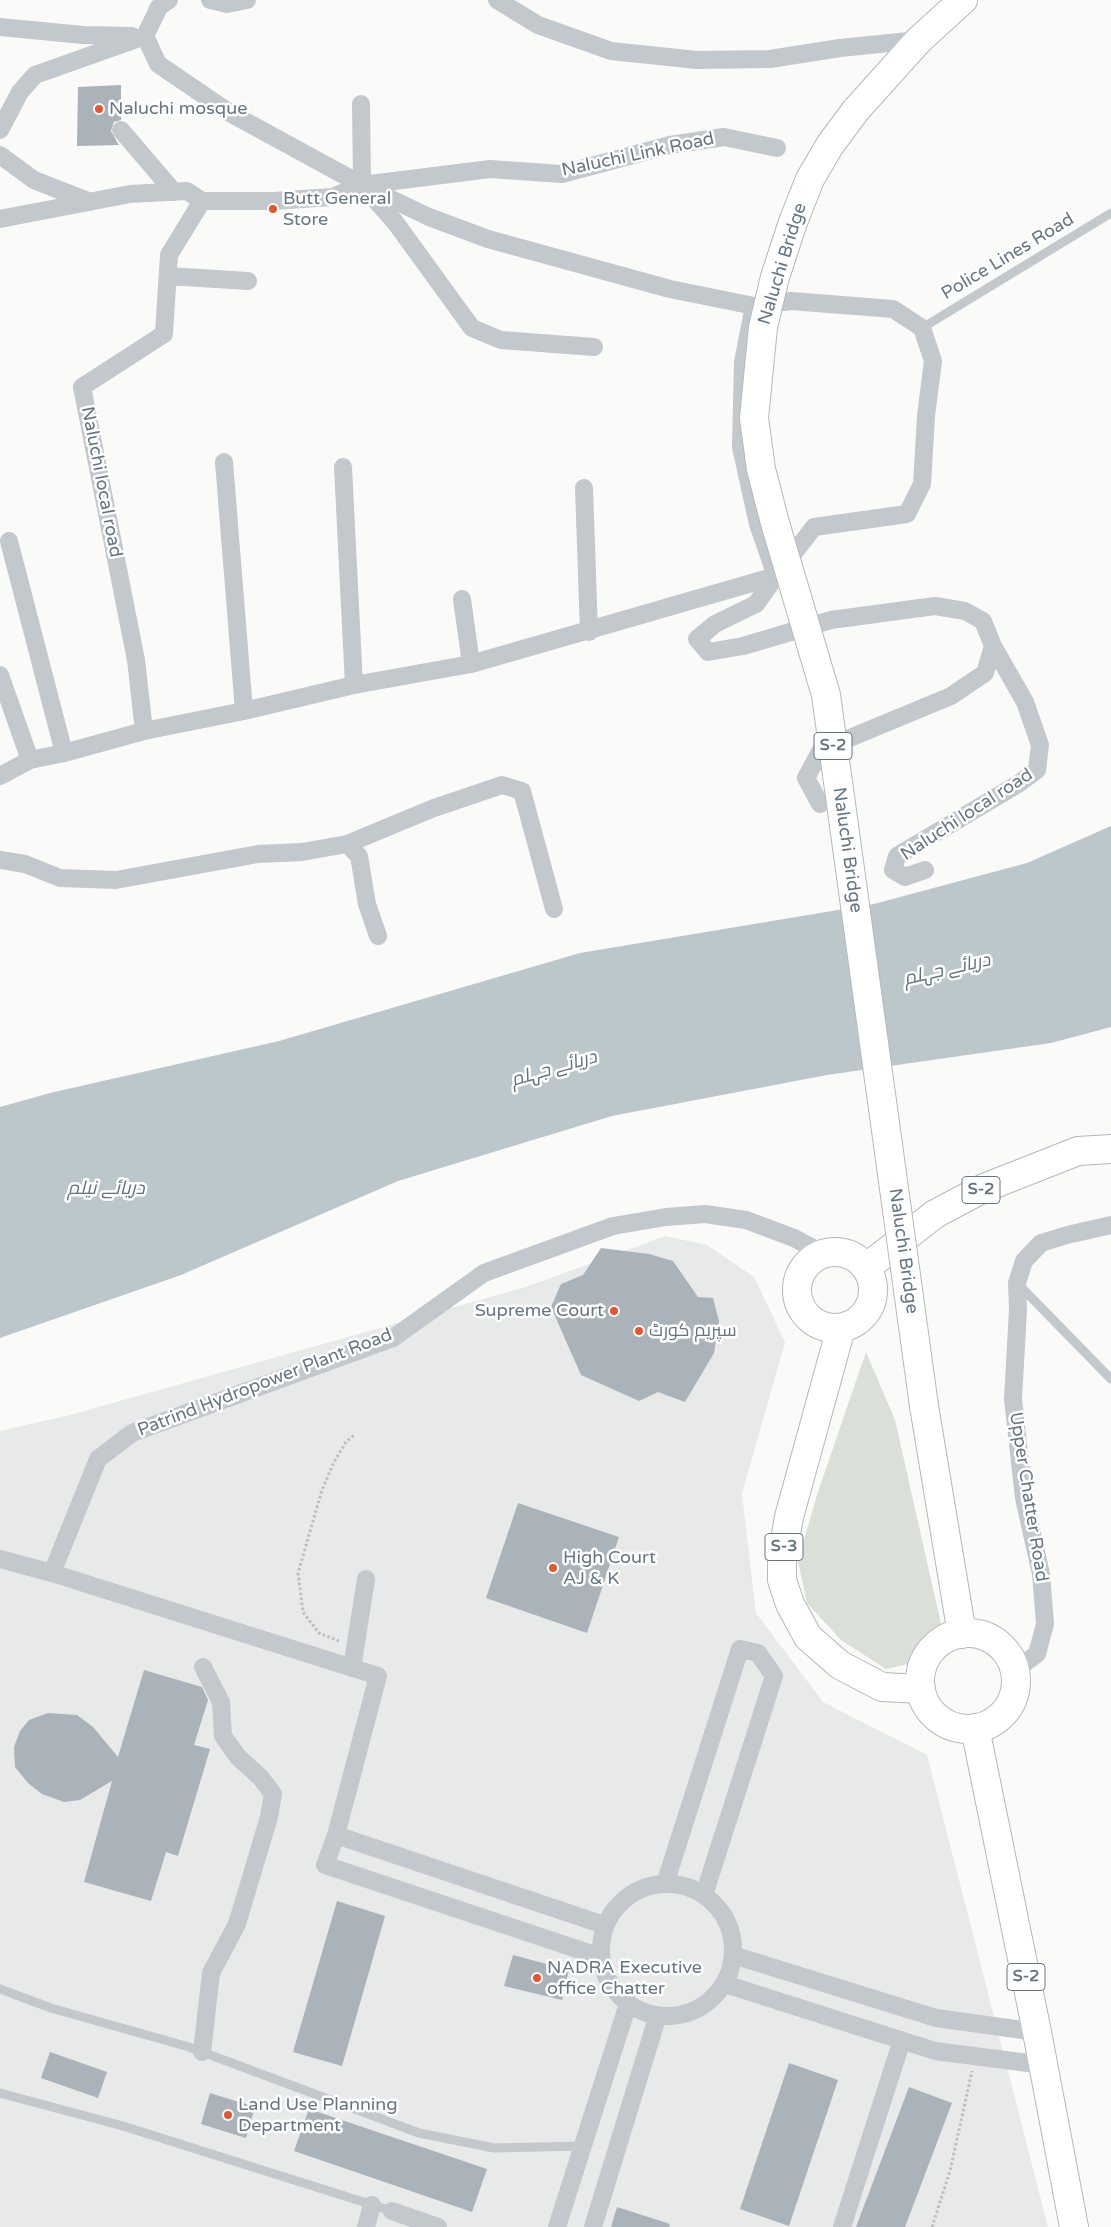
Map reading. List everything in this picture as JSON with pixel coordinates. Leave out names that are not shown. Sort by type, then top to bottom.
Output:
[{"type":"highway","name":"Naluchi Bridge","points":[[962,1634],[924,1406],[826,695],[770,505],[761,469],[754,418],[763,328],[775,277],[793,222],[810,179],[830,145],[856,110],[919,40],[963,0]]},
{"type":"highway","name":"S-2","points":[[867,1267],[935,1214],[984,1188],[1078,1151],[1111,1149]]},
{"type":"highway","points":[[834,1251],[847,1252],[858,1258],[867,1267],[873,1278],[874,1292],[871,1304],[864,1316],[854,1324],[841,1328],[828,1328],[816,1323],[806,1315],[799,1303],[796,1291],[798,1279],[803,1268],[822,1253],[834,1251]]},
{"type":"highway","name":"S-3","points":[[841,1328],[789,1517],[782,1558],[782,1580],[790,1604],[808,1637],[840,1665],[882,1687],[921,1689]]},
{"type":"highway","points":[[969,1633],[985,1636],[999,1643],[1009,1656],[1015,1670],[1016,1686],[1012,1701],[1002,1714],[990,1723],[974,1728],[959,1728],[944,1722],[932,1712],[923,1698],[921,1689],[922,1667],[929,1653],[939,1642],[954,1635],[969,1633]]},
{"type":"highway","name":"S-2","points":[[974,1728],[1044,2065],[1074,2227]]},
{"type":"street","points":[[0,130],[20,92],[35,75],[145,36],[159,7],[169,0]]},
{"type":"street","points":[[210,0],[227,4],[247,0]]},
{"type":"street","points":[[497,0],[538,25],[611,51],[697,60],[770,59],[840,48],[919,40]]},
{"type":"street","points":[[0,27],[82,35],[145,36]]},
{"type":"street","points":[[0,776],[30,760],[64,753],[144,731],[354,686],[471,664],[589,632],[776,576],[814,526],[907,514],[922,484],[926,416],[933,360],[922,328],[893,309],[790,302],[754,306],[670,290],[488,239],[429,217],[362,185],[230,113],[158,64],[145,36]]},
{"type":"street","points":[[361,104],[362,185],[395,222],[472,328],[501,340],[594,347]]},
{"type":"street","points":[[121,130],[174,192]]},
{"type":"street","name":"Naluchi Link Road","points":[[362,185],[490,170],[562,174],[670,145],[724,137],[777,148]]},
{"type":"street","points":[[0,155],[34,180],[90,202]]},
{"type":"street","points":[[0,219],[130,194],[187,191],[202,201],[273,201],[332,197],[362,185]]},
{"type":"street","name":"Naluchi local road","points":[[144,731],[136,660],[82,387],[164,334],[169,255],[202,201]]},
{"type":"street","points":[[168,276],[248,281]]},
{"type":"street","points":[[754,306],[743,362],[741,447],[758,524],[776,576]]},
{"type":"street","points":[[224,462],[244,711]]},
{"type":"street","points":[[343,467],[354,686]]},
{"type":"street","points":[[584,488],[589,632]]},
{"type":"street","points":[[9,541],[64,753]]},
{"type":"street","name":"Naluchi local road","points":[[776,576],[756,604],[715,624],[697,639],[708,652],[743,646],[831,620],[935,606],[965,611],[983,621],[993,646],[1025,702],[1040,745],[1037,770],[1018,784],[897,856],[893,870],[905,877],[925,870]]},
{"type":"street","points":[[462,598],[471,664]]},
{"type":"street","points":[[820,804],[806,778],[821,750],[951,696],[985,673],[993,646]]},
{"type":"street","points":[[0,675],[30,760]]},
{"type":"street","points":[[0,860],[24,864],[60,878],[116,880],[258,854],[302,852],[347,844],[434,808],[502,785],[522,791],[554,909]]},
{"type":"street","points":[[347,844],[359,856],[367,904],[378,936]]},
{"type":"street","name":"Patrind Hydropower Plant Road","points":[[52,1573],[98,1459],[132,1433],[393,1338],[484,1273],[613,1226],[666,1217],[705,1214],[746,1220],[794,1238],[822,1253]]},
{"type":"street","name":"Upper Chatter Road","points":[[1015,1670],[1037,1654],[1045,1624],[1041,1574],[1024,1498],[1013,1399],[1018,1310],[1017,1283],[1024,1260],[1041,1244],[1067,1235],[1110,1226]]},
{"type":"street","points":[[0,1559],[52,1573],[378,1676],[336,1835],[325,1866],[601,1957]]},
{"type":"street","points":[[352,1668],[366,1579]]},
{"type":"street","points":[[665,1884],[740,1649],[758,1653],[774,1676],[704,1895]]},
{"type":"street","points":[[202,2052],[211,1973],[240,1915],[269,1817],[273,1794],[261,1778],[238,1757],[223,1736],[220,1702],[203,1667]]},
{"type":"street","points":[[336,1835],[604,1925]]},
{"type":"street","points":[[654,1884],[676,1884],[697,1890],[715,1903],[727,1921],[734,1942],[732,1964],[725,1984],[710,2001],[692,2012],[670,2017],[648,2014],[628,2004],[613,1989],[603,1969],[600,1947],[604,1925],[616,1906],[633,1892],[654,1884]]},
{"type":"street","points":[[733,1956],[936,2018],[1037,2032]]},
{"type":"street","points":[[725,1984],[935,2051],[1044,2065]]},
{"type":"street","points":[[557,2227],[628,2004]]},
{"type":"street","points":[[592,2227],[658,2015]]},
{"type":"street","points":[[842,2227],[902,2040]]},
{"type":"street","points":[[366,2227],[372,2205]]},
{"type":"street","points":[[392,2211],[438,2227]]},
{"type":"lane","name":"Police Lines Road","points":[[922,328],[1111,213]]},
{"type":"lane","points":[[1017,1283],[1111,1379]]},
{"type":"lane","points":[[0,1989],[51,2008],[202,2052],[419,2133],[494,2148],[583,2146]]},
{"type":"lane","points":[[0,2093],[123,2126],[392,2211]]},
{"type":"path","points":[[354,1435],[346,1442],[334,1462],[322,1490],[298,1573],[303,1612],[319,1633],[355,1647]]},
{"type":"path","points":[[932,2227],[950,2172],[975,2056]]},
{"type":"shaded area","points":[[665,1236],[707,1245],[754,1277],[785,1342],[742,1494],[756,1613],[823,1702],[927,1755],[1048,2227],[0,2227],[0,1431],[70,1415],[526,1287]]},
{"type":"shaded area","points":[[866,1352],[895,1420],[948,1655],[886,1669],[841,1640],[807,1603],[798,1561],[817,1495]]},
{"type":"water","name":"دریائے نیلم","points":[[1111,826],[1111,1027],[1051,1043],[827,1075],[612,1116],[398,1181],[181,1275],[0,1338],[0,1107],[50,1093],[279,1041],[580,953],[874,904],[1027,863]]},
{"type":"building","name":"Naluchi mosque","points":[[121,85],[121,120],[114,122],[111,131],[119,145],[77,146],[78,87]]},
{"type":"building","name":"سپریم کورٹ","points":[[601,1248],[649,1254],[673,1261],[698,1297],[713,1298],[719,1321],[714,1353],[685,1402],[658,1392],[639,1401],[581,1375],[551,1307],[561,1284],[583,1275]]},
{"type":"building","name":"High Court AJ & K","points":[[518,1503],[619,1537],[587,1633],[486,1598]]},
{"type":"building","points":[[144,1670],[202,1687],[208,1700],[194,1745],[210,1749],[178,1856],[166,1852],[151,1901],[84,1882],[112,1781],[80,1800],[64,1802],[42,1794],[28,1783],[15,1767],[14,1747],[20,1731],[29,1720],[48,1713],[77,1715],[93,1727],[118,1757]]},
{"type":"building","points":[[337,1901],[385,1916],[342,2066],[293,2052]]},
{"type":"building","name":"NADRA Executive office Chatter","points":[[513,1955],[569,1970],[562,2000],[504,1986]]},
{"type":"building","points":[[50,2052],[107,2072],[98,2098],[41,2078]]},
{"type":"building","points":[[789,2063],[838,2080],[789,2226],[740,2209]]},
{"type":"building","points":[[909,2087],[952,2103],[905,2227],[856,2227]]},
{"type":"building","name":"Land Use Planning Department","points":[[210,2093],[255,2107],[246,2138],[201,2124]]},
{"type":"building","points":[[309,2109],[487,2169],[472,2212],[294,2151]]},
{"type":"building","points":[[617,2207],[670,2224],[669,2227],[611,2227]]},
{"type":"place","name":"Naluchi mosque","points":[[99,109]]},
{"type":"place","name":"Butt General Store","points":[[273,209]]},
{"type":"place","name":"Supreme Court","points":[[614,1311]]},
{"type":"place","name":"سپریم کورٹ","points":[[639,1331]]},
{"type":"place","name":"High Court AJ & K","points":[[553,1568]]},
{"type":"place","name":"NADRA Executive office Chatter","points":[[537,1978]]},
{"type":"place","name":"Land Use Planning Department","points":[[228,2115]]},
{"type":"water label","name":"دریائے جہلم","points":[[947,970]]},
{"type":"water label","name":"دریائے جہلم","points":[[554,1069]]}]
